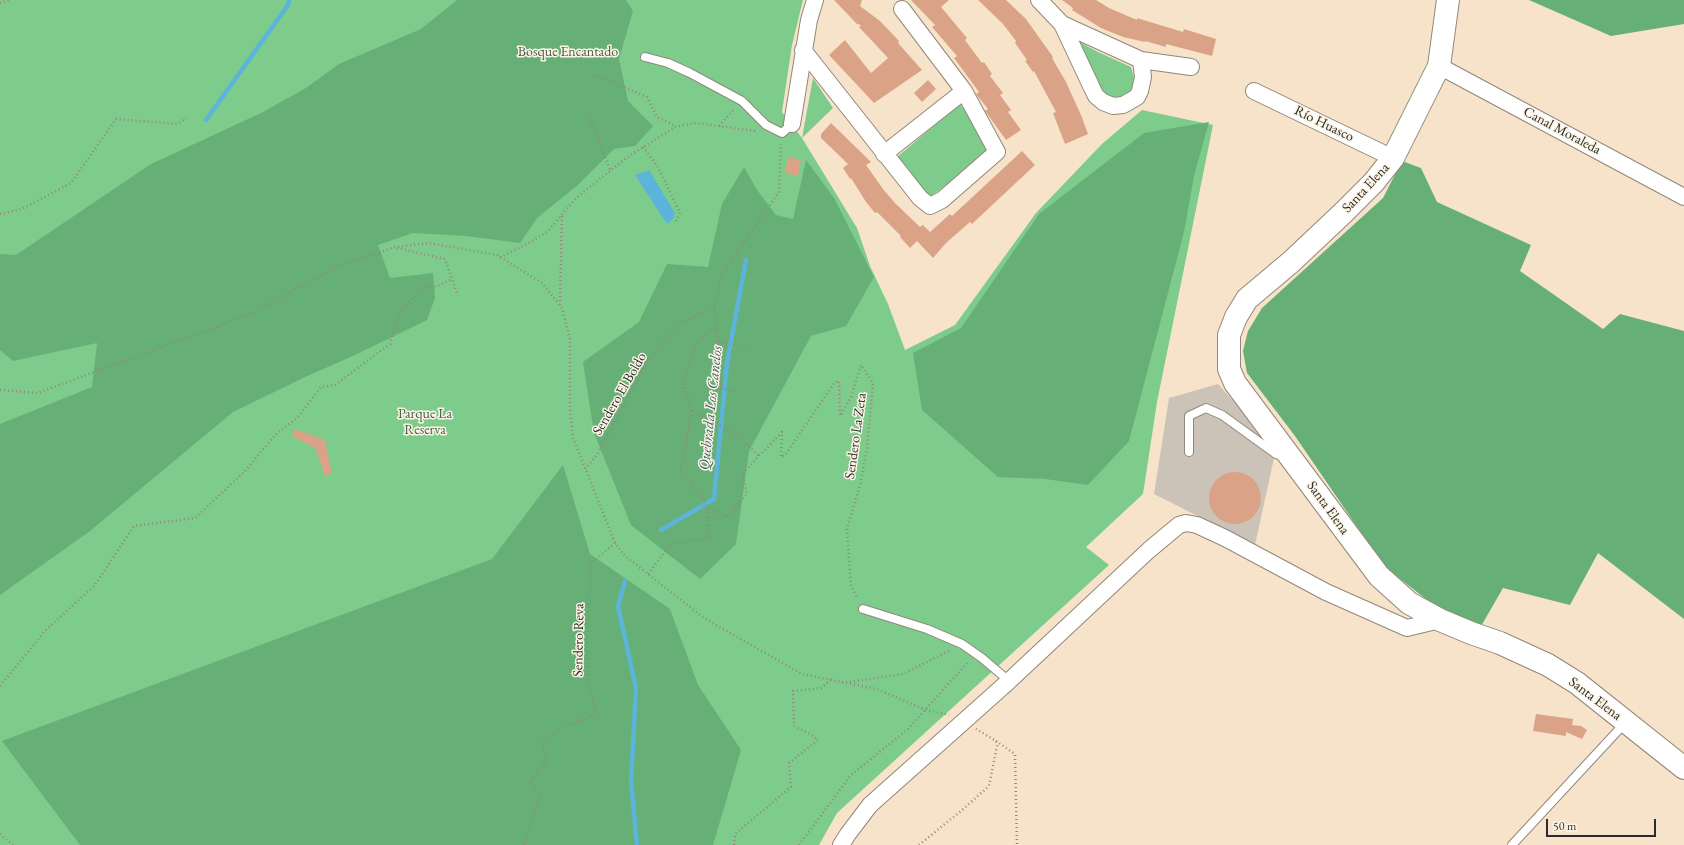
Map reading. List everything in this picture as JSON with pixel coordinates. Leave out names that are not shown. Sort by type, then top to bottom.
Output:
[{"type":"street","points":[[787,129],[809,20],[815,0]]},
{"type":"street","points":[[1039,0],[1062,24],[1096,96],[1103,102],[1113,106],[1123,105],[1136,97],[1140,91],[1143,77],[1141,60]]},
{"type":"street","name":"Santa Elena","points":[[1448,0],[1439,66],[1393,158],[1374,182],[1343,213],[1291,262],[1247,300],[1236,317],[1229,335],[1230,369],[1235,383],[1378,576],[1409,603],[1440,620],[1500,643],[1548,665],[1577,683],[1684,768]]},
{"type":"street","points":[[803,50],[884,154],[920,198],[930,206],[942,200],[997,152],[964,91],[902,9]]},
{"type":"street","points":[[1062,24],[1141,60],[1191,67]]},
{"type":"street","name":"Canal Moraleda","points":[[1439,66],[1684,196]]},
{"type":"street","points":[[884,154],[964,91]]},
{"type":"street","name":"Río Huasco","points":[[1254,91],[1393,158]]},
{"type":"street","points":[[841,845],[870,805],[964,722],[1166,534],[1178,525],[1186,523],[1197,525],[1225,538],[1326,592],[1407,628],[1440,620]]},
{"type":"lane","points":[[645,57],[668,63],[690,73],[742,101],[766,125],[787,129]]},
{"type":"lane","points":[[1189,452],[1189,416],[1206,408],[1222,415],[1276,454],[1292,459]]},
{"type":"lane","points":[[863,609],[927,628],[962,644],[1009,681]]},
{"type":"lane","points":[[1512,845],[1625,722]]},
{"type":"path","points":[[0,3],[9,0]]},
{"type":"path","points":[[595,75],[647,97],[657,117],[675,126]]},
{"type":"path","points":[[719,127],[742,101]]},
{"type":"path","points":[[588,116],[610,170]]},
{"type":"path","points":[[0,214],[22,209],[72,182],[116,119],[178,124],[186,118]]},
{"type":"path","points":[[500,257],[527,244],[547,232],[576,198],[629,156],[675,126],[696,123],[719,127],[787,129],[779,192],[721,276],[714,307],[721,387],[735,393]]},
{"type":"path","points":[[643,147],[658,168],[680,212],[676,221]]},
{"type":"path","points":[[560,305],[562,214]]},
{"type":"path","points":[[0,390],[38,393],[253,313],[338,266],[395,247],[430,243],[500,257],[542,283],[562,308],[570,339],[570,411],[573,438],[615,543],[625,556],[704,618],[802,674],[840,683],[877,689],[926,710],[946,713],[996,741],[1015,754],[1017,845]]},
{"type":"path","points":[[395,247],[445,259],[458,296]]},
{"type":"path","points":[[0,686],[45,631],[95,585],[134,526],[195,518],[246,470],[276,435],[297,418],[321,387],[335,385],[390,344],[399,311],[424,286],[438,286],[452,279]]},
{"type":"path","name":"Sendero El Boldo","points":[[586,469],[597,455],[647,363],[679,324],[714,307]]},
{"type":"path","points":[[648,574],[671,544],[708,538],[709,508],[681,470],[692,410],[682,380],[698,341],[716,328]]},
{"type":"path","points":[[718,341],[746,349]]},
{"type":"path","name":"Sendero La Zeta","points":[[709,508],[726,517],[747,494],[742,474],[782,432],[781,457],[785,455],[835,382],[839,381],[840,416],[851,396],[861,365],[873,383],[872,407],[867,448],[860,485],[847,529],[851,586],[863,609]]},
{"type":"path","points":[[692,410],[736,434],[759,456]]},
{"type":"path","name":"Sendero Reva","points":[[524,845],[542,796],[530,782],[547,760],[542,743],[565,726],[596,714],[587,674],[586,634],[590,587],[590,564],[615,543]]},
{"type":"path","points":[[840,683],[903,674],[962,644]]},
{"type":"path","points":[[799,845],[851,775],[908,729],[976,654]]},
{"type":"path","points":[[734,845],[735,834],[791,787],[789,763],[818,740],[794,726],[793,691],[821,688],[831,680]]},
{"type":"path","points":[[919,845],[962,811],[989,786],[996,741]]},
{"type":"path","points":[[0,834],[13,845]]},
{"type":"shaded area","points":[[1218,384],[1276,449],[1255,545],[1154,494],[1169,398]]},
{"type":"green space","name":"Parque La Reserva","points":[[0,0],[803,0],[792,45],[782,112],[802,138],[857,228],[870,266],[888,304],[905,350],[955,325],[1036,213],[1102,144],[1142,110],[1213,125],[1157,402],[1143,494],[1086,547],[1109,565],[837,813],[819,845],[0,845]]},
{"type":"green space","name":"Bosque Encantado","points":[[457,0],[626,0],[633,11],[619,59],[628,101],[653,126],[635,146],[614,149],[578,185],[537,218],[520,243],[466,236],[413,233],[378,245],[390,278],[433,273],[435,298],[427,320],[233,412],[90,531],[0,595],[0,424],[92,387],[97,343],[13,361],[0,350],[0,254],[16,255],[151,164],[261,113],[306,88],[339,64],[421,29]]},
{"type":"green space","points":[[1529,0],[1684,0],[1684,24],[1611,36]]},
{"type":"green space","points":[[1074,39],[1131,67],[1135,81],[1131,92],[1118,99],[1102,94]]},
{"type":"green space","points":[[813,78],[833,108],[802,138]]},
{"type":"green space","points":[[960,104],[989,145],[984,157],[930,197],[897,157]]},
{"type":"green space","points":[[1209,122],[1194,176],[1184,232],[1129,441],[1088,485],[1045,479],[998,477],[922,410],[913,353],[961,328],[1039,214],[1144,133]]},
{"type":"green space","points":[[806,160],[834,198],[874,277],[846,326],[811,336],[749,451],[736,544],[700,579],[631,525],[594,433],[583,362],[639,322],[667,264],[708,267],[722,204],[744,167],[757,190],[776,215],[793,219]]},
{"type":"green space","points":[[1402,161],[1421,168],[1437,202],[1531,245],[1520,271],[1603,329],[1620,314],[1684,331],[1684,619],[1598,553],[1570,605],[1503,588],[1480,628],[1427,600],[1384,566],[1295,436],[1247,373],[1243,351],[1248,331],[1262,308],[1383,198]]},
{"type":"green space","points":[[563,465],[590,554],[670,609],[698,685],[741,750],[713,845],[80,845],[2,741],[492,559]]},
{"type":"water","points":[[649,170],[675,213],[673,219],[667,224],[635,175]]},
{"type":"building","points":[[834,0],[862,0],[860,6],[880,21],[899,41],[898,43],[922,70],[874,103],[829,55],[845,40],[871,73],[888,58],[859,27],[861,25],[857,24]]},
{"type":"building","points":[[911,0],[949,0],[941,7],[967,38],[965,40],[992,74],[990,76],[1003,93],[1000,95],[1011,110],[1008,112],[1021,130],[1006,140],[985,111],[988,109],[976,94],[979,92],[954,58],[957,56],[932,27],[935,25]]},
{"type":"building","points":[[978,0],[1006,0],[1026,19],[1053,57],[1052,58],[1066,82],[1081,115],[1088,134],[1065,144],[1053,113],[1056,112],[1034,71],[1033,72],[1025,61],[1027,60],[1015,43],[1016,41],[1003,24]]},
{"type":"building","points":[[1062,0],[1096,0],[1109,8],[1137,20],[1137,18],[1183,32],[1184,29],[1216,39],[1212,56],[1166,44],[1166,47],[1123,37],[1101,28],[1072,10],[1073,8]]},
{"type":"building","points":[[928,80],[936,89],[922,102],[914,93]]},
{"type":"building","points":[[831,123],[871,162],[866,165],[895,203],[920,227],[923,225],[930,232],[950,214],[952,216],[1022,151],[1035,165],[972,224],[970,222],[946,243],[933,258],[917,241],[910,248],[900,237],[901,236],[877,212],[875,213],[866,202],[843,168],[848,164],[821,138],[821,134]]},
{"type":"building","points":[[788,157],[801,160],[798,176],[785,173]]},
{"type":"building","points":[[295,429],[325,440],[332,474],[325,476],[315,448],[292,436]]},
{"type":"building","points":[[1235,472],[1245,474],[1253,480],[1259,488],[1261,498],[1259,508],[1253,516],[1245,522],[1235,524],[1225,522],[1217,516],[1211,508],[1209,498],[1211,488],[1217,480],[1225,474]]},
{"type":"building","points":[[1536,714],[1573,719],[1572,725],[1581,726],[1587,730],[1582,739],[1566,732],[1566,736],[1533,731]]},
{"type":"waterway","points":[[206,120],[288,5],[289,0]]},
{"type":"waterway","name":"Quebrada Los Canelos","points":[[661,530],[714,499],[727,363],[746,260]]},
{"type":"waterway","name":"Quebrada Los Canelos","points":[[625,581],[618,606],[636,688],[631,781],[637,845]]}]
